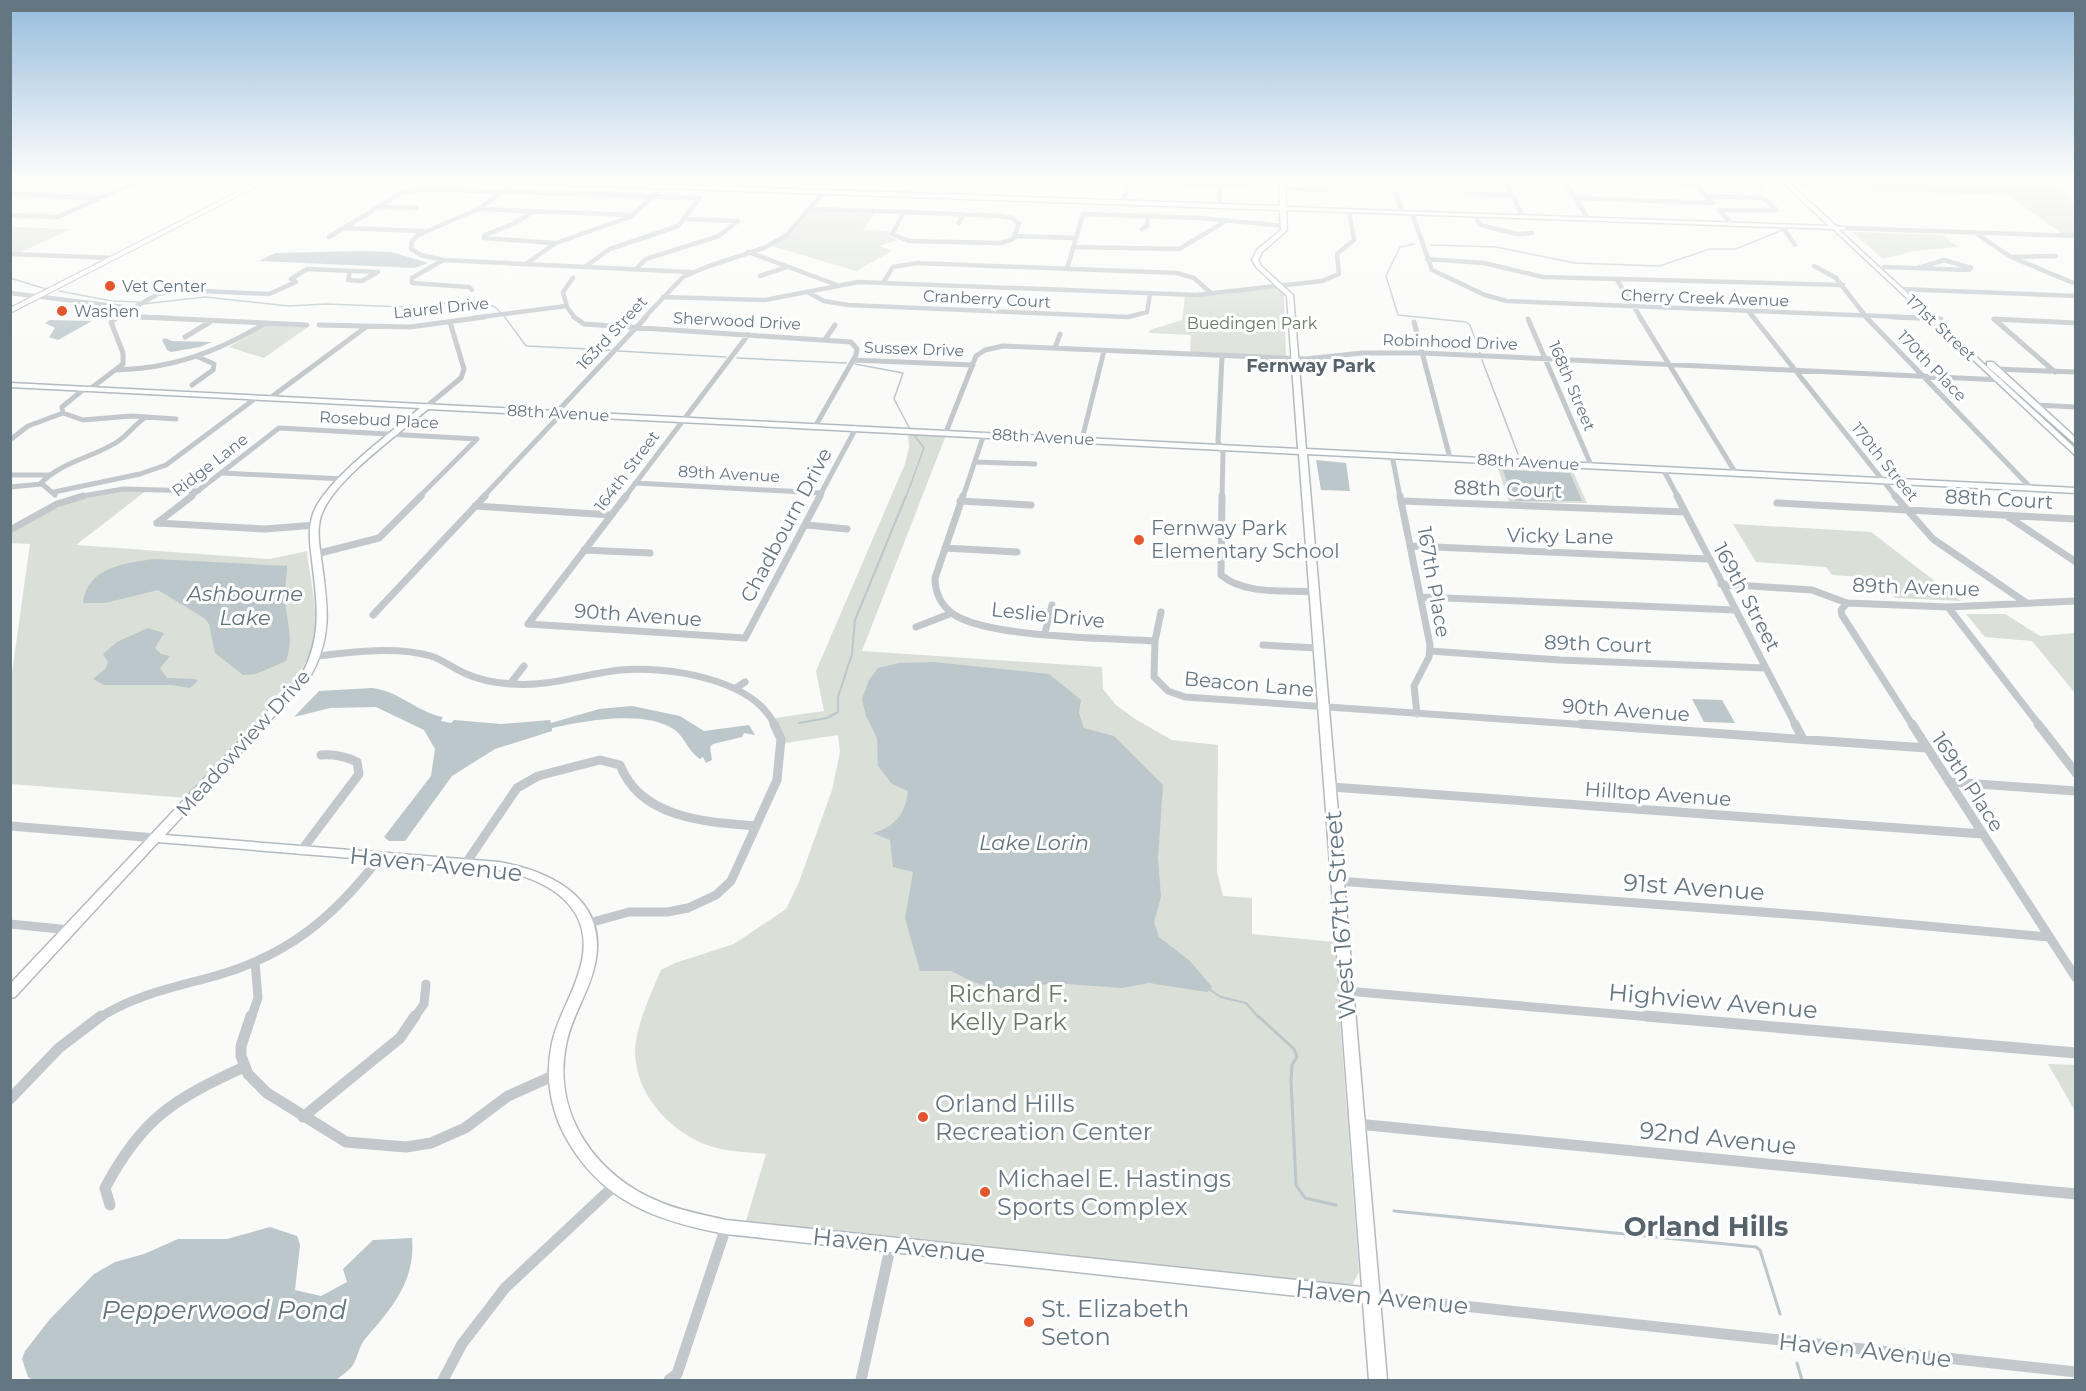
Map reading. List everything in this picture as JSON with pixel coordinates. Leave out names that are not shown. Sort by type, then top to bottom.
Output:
[{"type":"main road","points":[[10,311],[143,243]]},
{"type":"street","points":[[412,243],[411,249],[421,255],[443,260],[690,272]]},
{"type":"street","points":[[527,264],[556,243]]},
{"type":"street","points":[[586,266],[605,251],[630,243]]},
{"type":"street","points":[[637,268],[646,259],[697,243]]},
{"type":"street","name":"163rd Street","points":[[373,615],[475,506],[663,297],[690,272],[770,243]]},
{"type":"street","points":[[975,243],[1004,243]]},
{"type":"street","points":[[1067,268],[1074,243]]},
{"type":"street","points":[[1073,247],[1179,249],[1190,243]]},
{"type":"street","points":[[1269,243],[1258,251],[1255,260],[1262,270],[1282,285]]},
{"type":"street","points":[[663,297],[758,301],[858,282],[1150,294],[1212,294],[1326,280],[1338,276],[1340,272],[1337,254],[1350,243]]},
{"type":"street","points":[[1422,243],[1427,259],[1484,263],[1537,277],[1843,285]]},
{"type":"street","name":"171st Street","points":[[1850,243],[2076,454]]},
{"type":"street","name":"171st Street","points":[[1859,243],[2075,442]]},
{"type":"street","points":[[1990,243],[2011,257],[2076,284]]},
{"type":"street","points":[[748,252],[788,267],[819,275],[837,285]]},
{"type":"street","points":[[10,254],[113,258]]},
{"type":"street","points":[[2011,257],[2056,256]]},
{"type":"street","points":[[1884,267],[1969,270],[1971,268],[1953,259],[1943,258],[1918,268]]},
{"type":"street","name":"Cherry Creek Avenue","points":[[1427,259],[1434,271],[1490,296],[1516,302],[1941,319]]},
{"type":"street","points":[[443,260],[412,278],[412,283],[469,287],[472,290]]},
{"type":"street","points":[[883,283],[893,267],[910,263],[1067,268],[1182,274],[1194,278],[1212,294]]},
{"type":"street","name":"170th Place","points":[[1815,266],[1828,270],[1843,285],[1865,317],[2031,488]]},
{"type":"street","points":[[760,276],[788,267]]},
{"type":"street","points":[[63,413],[62,407],[123,364],[123,353],[111,322],[158,294],[182,290],[269,294],[296,282],[291,279],[308,269],[378,272],[362,281],[348,280],[350,271]]},
{"type":"street","points":[[566,306],[563,292],[573,278]]},
{"type":"street","points":[[1617,280],[1735,472]]},
{"type":"street","name":"West 167th Street","points":[[1282,285],[1290,295],[1378,1380]]},
{"type":"street","points":[[1899,289],[2076,296]]},
{"type":"street","name":"Cranberry Court","points":[[809,293],[824,301],[848,304],[1128,317],[1147,312],[1150,294]]},
{"type":"street","points":[[10,294],[80,300],[101,306],[132,308]]},
{"type":"street","name":"Laurel Drive","points":[[319,325],[410,327],[566,306]]},
{"type":"street","name":"Sherwood Drive","points":[[566,306],[575,320],[585,324],[634,330],[826,338],[855,345],[857,349],[853,360]]},
{"type":"street","name":"170th Street","points":[[1749,312],[1882,480],[1933,539],[2025,603]]},
{"type":"street","points":[[119,316],[307,325]]},
{"type":"street","name":"168th Street","points":[[1528,319],[1591,465]]},
{"type":"street","points":[[2055,372],[1994,319],[2076,323]]},
{"type":"street","points":[[185,337],[211,321]]},
{"type":"street","points":[[427,406],[461,378],[464,369],[450,322]]},
{"type":"street","points":[[1414,322],[1450,458]]},
{"type":"street","points":[[116,370],[149,368],[197,356],[241,339],[265,323]]},
{"type":"street","points":[[826,338],[835,325]]},
{"type":"street","points":[[270,398],[366,327]]},
{"type":"street","points":[[1055,348],[1060,334]]},
{"type":"street","name":"164th Street","points":[[528,624],[748,335]]},
{"type":"street","name":"Robinhood Drive","points":[[973,365],[979,354],[994,348],[1055,348],[1295,359],[1362,353],[1422,353],[2008,380]]},
{"type":"street","points":[[1082,439],[1104,351]]},
{"type":"street","points":[[192,386],[213,370],[214,364],[197,356]]},
{"type":"street","points":[[1222,356],[1218,441],[1223,453],[1221,575],[1231,583],[1244,587],[1313,592]]},
{"type":"street","points":[[816,426],[853,360]]},
{"type":"street","name":"Sussex Drive","points":[[853,360],[973,365]]},
{"type":"street","points":[[946,432],[973,365]]},
{"type":"street","points":[[1984,369],[2076,372]]},
{"type":"street","name":"88th Avenue","points":[[10,385],[1392,454],[2076,491]]},
{"type":"street","points":[[54,492],[85,483],[149,472],[166,465],[256,398]]},
{"type":"street","points":[[2035,405],[2076,407]]},
{"type":"street","name":"Meadowview Drive","points":[[10,993],[305,677],[318,656],[323,630],[314,537],[318,510],[344,479],[427,406]]},
{"type":"street","points":[[10,440],[28,426],[63,413],[84,420],[146,417],[176,419]]},
{"type":"street","points":[[42,484],[49,475],[70,461],[117,443],[146,417]]},
{"type":"street","name":"Rosebud Place","points":[[279,428],[477,439],[379,538],[316,554]]},
{"type":"street","name":"Ridge Lane","points":[[279,428],[157,523],[265,529],[316,525]]},
{"type":"street","name":"Chadbourn Drive","points":[[745,638],[807,525],[856,428]]},
{"type":"street","points":[[916,627],[952,613],[941,601],[934,584],[984,434]]},
{"type":"street","name":"167th Place","points":[[1392,454],[1430,651],[1414,686],[1417,714]]},
{"type":"street","points":[[976,462],[1035,464]]},
{"type":"street","name":"169th Street","points":[[1663,469],[1708,560],[1803,739]]},
{"type":"street","points":[[223,473],[344,479]]},
{"type":"street","points":[[10,475],[49,475]]},
{"type":"street","name":"89th Avenue","points":[[635,483],[822,493]]},
{"type":"street","points":[[10,487],[42,484],[62,501]]},
{"type":"street","points":[[10,530],[36,513],[62,501],[101,490],[124,488],[199,491]]},
{"type":"street","points":[[960,501],[1031,505]]},
{"type":"street","name":"88th Court","points":[[1402,501],[1684,512]]},
{"type":"street","name":"88th Court","points":[[1777,503],[2076,519]]},
{"type":"street","points":[[475,506],[612,515]]},
{"type":"street","points":[[2006,515],[2076,562]]},
{"type":"street","points":[[807,525],[847,529]]},
{"type":"street","name":"Vicky Lane","points":[[1411,546],[1708,560]]},
{"type":"street","points":[[945,548],[1017,552]]},
{"type":"street","points":[[584,550],[650,553]]},
{"type":"street","name":"89th Avenue","points":[[1721,584],[1812,590],[1847,603],[1948,607],[2076,601]]},
{"type":"street","points":[[1421,597],[1735,610]]},
{"type":"street","name":"169th Place","points":[[1847,603],[1841,610],[1842,615],[2076,978]]},
{"type":"street","points":[[1045,633],[1052,605]]},
{"type":"street","points":[[1948,607],[2076,773]]},
{"type":"street","points":[[1155,641],[1161,612]]},
{"type":"street","name":"Leslie Drive","points":[[952,613],[967,621],[994,629],[1155,641]]},
{"type":"street","name":"90th Avenue","points":[[528,624],[745,638]]},
{"type":"street","name":"Beacon Lane","points":[[1155,641],[1154,677],[1161,686],[1185,697],[1324,707]]},
{"type":"street","points":[[1263,645],[1317,648]]},
{"type":"street","points":[[318,656],[370,651],[417,653],[444,661],[476,678],[510,684],[543,684],[602,673],[647,669],[695,674],[736,688],[766,714],[778,734],[781,746],[780,767],[737,872],[723,890],[711,899],[678,911],[628,913],[589,924]]},
{"type":"street","name":"89th Court","points":[[1430,651],[1560,660],[1765,668]]},
{"type":"street","points":[[510,684],[524,666]]},
{"type":"street","points":[[736,688],[745,682]]},
{"type":"street","name":"90th Avenue","points":[[1324,707],[1927,748]]},
{"type":"street","points":[[301,851],[359,774],[357,762],[351,758],[341,754],[321,755]]},
{"type":"street","points":[[466,863],[517,788],[538,776],[594,761],[616,763],[638,793],[673,814],[700,821],[756,826]]},
{"type":"street","points":[[1949,782],[2076,791]]},
{"type":"street","name":"Hilltop Avenue","points":[[1331,787],[1983,834]]},
{"type":"street","name":"Haven Avenue","points":[[10,826],[466,863],[519,869],[552,882],[572,898],[589,924],[589,963],[563,1029],[555,1076],[560,1106],[573,1137],[597,1172],[614,1186],[662,1212],[726,1227],[2076,1372]]},
{"type":"street","points":[[10,1099],[37,1068],[72,1036],[118,1006],[255,962],[293,943],[326,920],[353,894],[380,857]]},
{"type":"street","name":"91st Avenue","points":[[1337,881],[1816,916],[2048,937]]},
{"type":"street","points":[[10,924],[70,930]]},
{"type":"street","points":[[255,962],[259,989],[256,1008],[241,1046],[244,1068],[254,1083],[303,1117],[346,1142],[417,1146],[456,1133],[508,1095],[555,1076]]},
{"type":"street","points":[[303,1117],[400,1038],[424,1004],[426,984]]},
{"type":"street","name":"Highview Avenue","points":[[1346,991],[2076,1053]]},
{"type":"street","points":[[110,1205],[105,1188],[112,1175],[155,1118],[192,1091],[244,1068]]},
{"type":"street","name":"92nd Avenue","points":[[1357,1124],[2076,1194]]},
{"type":"street","points":[[443,1380],[462,1344],[505,1288],[614,1186]]},
{"type":"street","points":[[669,1380],[677,1374],[726,1227]]},
{"type":"street","points":[[861,1380],[891,1244]]},
{"type":"green space","points":[[11,243],[41,243],[19,253],[11,252]]},
{"type":"green space","points":[[777,243],[889,243],[880,246],[892,251],[856,271],[772,246]]},
{"type":"green space","points":[[1865,243],[1953,243],[1958,247],[1913,251],[1883,259]]},
{"type":"green space","name":"Buedingen Park","points":[[1276,288],[1284,294],[1286,356],[1190,353],[1191,335],[1149,333],[1150,330],[1182,320],[1185,297]]},
{"type":"green space","points":[[267,325],[309,326],[264,358],[229,347]]},
{"type":"green space","name":"Richard F. Kelly Park","points":[[908,433],[946,435],[862,651],[1102,667],[1103,689],[1116,705],[1135,719],[1172,740],[1218,745],[1217,872],[1223,896],[1252,898],[1252,934],[1334,942],[1359,1272],[1353,1284],[1343,1286],[745,1224],[766,1154],[722,1149],[691,1138],[663,1116],[643,1087],[637,1070],[635,1053],[637,1035],[644,1010],[661,970],[675,963],[734,944],[786,909],[799,882],[832,790],[840,752],[838,735],[785,743],[775,718],[824,711],[816,671],[905,464],[909,447]]},
{"type":"green space","points":[[1498,468],[1573,472],[1587,503],[1509,502]]},
{"type":"green space","points":[[118,490],[147,490],[76,545],[270,559],[307,551],[315,631],[314,642],[307,660],[295,680],[259,723],[187,798],[11,784],[11,680],[30,544],[11,543],[10,533],[62,506]]},
{"type":"green space","points":[[1733,524],[1871,532],[1961,601],[1895,598],[1880,578],[1832,575],[1826,567],[1756,562]]},
{"type":"green space","points":[[1966,614],[2005,614],[2040,636],[2075,633],[2075,693],[2032,641],[1985,637]]},
{"type":"green space","points":[[2048,1064],[2075,1065],[2075,1111]]},
{"type":"water","points":[[392,252],[428,263],[415,268],[259,261],[275,253]]},
{"type":"water","points":[[50,320],[92,321],[58,340],[49,337],[55,328],[45,323]]},
{"type":"water","points":[[165,338],[172,341],[212,342],[200,347],[171,352],[167,350],[162,340]]},
{"type":"water","points":[[1316,460],[1346,463],[1350,491],[1321,490]]},
{"type":"water","points":[[1503,470],[1570,473],[1582,501],[1515,501]]},
{"type":"water","name":"Ashbourne Lake","points":[[155,559],[287,566],[285,604],[290,644],[286,661],[256,674],[243,675],[215,653],[209,624],[204,618],[158,590],[105,603],[83,603],[86,591],[100,574],[120,565]]},
{"type":"water","points":[[148,628],[164,633],[155,648],[161,654],[170,656],[160,668],[167,678],[198,681],[190,688],[172,685],[104,685],[93,679],[106,668],[108,662],[103,654],[117,642]]},
{"type":"water","name":"Lake Lorin","points":[[934,662],[1049,674],[1081,700],[1079,713],[1084,728],[1114,736],[1163,785],[1158,858],[1161,897],[1154,922],[1159,937],[1190,961],[1212,987],[1207,992],[1149,983],[1122,988],[1054,983],[1005,990],[976,983],[951,971],[920,971],[905,918],[913,872],[893,867],[890,840],[873,833],[881,831],[898,818],[905,806],[908,791],[892,784],[878,766],[877,738],[866,716],[862,699],[869,680],[878,668],[899,663]]},
{"type":"water","points":[[372,688],[391,693],[425,711],[443,717],[441,721],[451,723],[454,720],[501,724],[550,720],[551,723],[599,709],[632,706],[680,716],[704,731],[749,725],[755,735],[744,733],[742,737],[713,744],[710,747],[712,760],[706,763],[703,757],[700,759],[692,752],[675,730],[648,720],[631,718],[596,720],[552,728],[552,731],[495,749],[452,776],[405,841],[389,841],[384,837],[431,776],[435,749],[424,730],[376,707],[330,708],[294,717],[319,691]]},
{"type":"water","points":[[1692,699],[1722,700],[1735,723],[1704,722]]},
{"type":"water","name":"Pepperwood Pond","points":[[270,1227],[297,1236],[300,1245],[295,1290],[321,1296],[347,1282],[343,1269],[373,1240],[412,1238],[410,1268],[400,1293],[363,1342],[353,1365],[336,1380],[33,1380],[28,1377],[22,1359],[25,1351],[50,1319],[94,1274],[115,1262],[144,1254],[178,1239],[227,1239]]},
{"type":"waterway","points":[[1431,245],[1496,247],[1575,263],[1659,266],[1710,249],[1736,249],[1751,243]]},
{"type":"waterway","points":[[1414,244],[1400,247],[1386,276],[1398,315],[1466,322],[1470,325],[1480,353]]},
{"type":"waterway","points":[[10,278],[46,289]]},
{"type":"waterway","points":[[59,291],[112,301],[139,302]]},
{"type":"waterway","points":[[143,304],[205,297],[289,306],[326,304],[405,307],[476,300],[495,307],[501,313]]},
{"type":"waterway","points":[[504,316],[526,346],[610,350]]},
{"type":"waterway","points":[[618,351],[726,357]]},
{"type":"waterway","points":[[737,358],[846,363]]},
{"type":"waterway","points":[[1482,360],[1518,454]]},
{"type":"waterway","points":[[855,364],[903,373],[894,399],[911,431],[924,448],[906,497]]},
{"type":"waterway","points":[[799,723],[827,718],[838,712],[838,697],[852,654],[855,620],[906,496]]},
{"type":"waterway","points":[[1210,990],[1221,997],[1246,1003],[1259,1018]]},
{"type":"waterway","points":[[1258,1016],[1294,1049],[1297,1057],[1292,1065],[1291,1080],[1296,1185],[1305,1198],[1336,1205]]},
{"type":"waterway","points":[[1394,1211],[1756,1247],[1760,1250],[1780,1314]]},
{"type":"waterway","points":[[1797,1363],[1802,1380]]},
{"type":"place","name":"Vet Center","points":[[110,286]]},
{"type":"place","name":"Washen","points":[[62,311]]},
{"type":"place","name":"Fernway Park Elementary School","points":[[1139,540]]},
{"type":"place","name":"Orland Hills Recreation Center","points":[[923,1117]]},
{"type":"place","name":"Michael E. Hastings Sports Complex","points":[[985,1192]]},
{"type":"place","name":"St. Elizabeth Seton","points":[[1029,1322]]},
{"type":"district","name":"Fernway Park","points":[[1311,366]]},
{"type":"district","name":"Orland Hills","points":[[1706,1226]]}]
